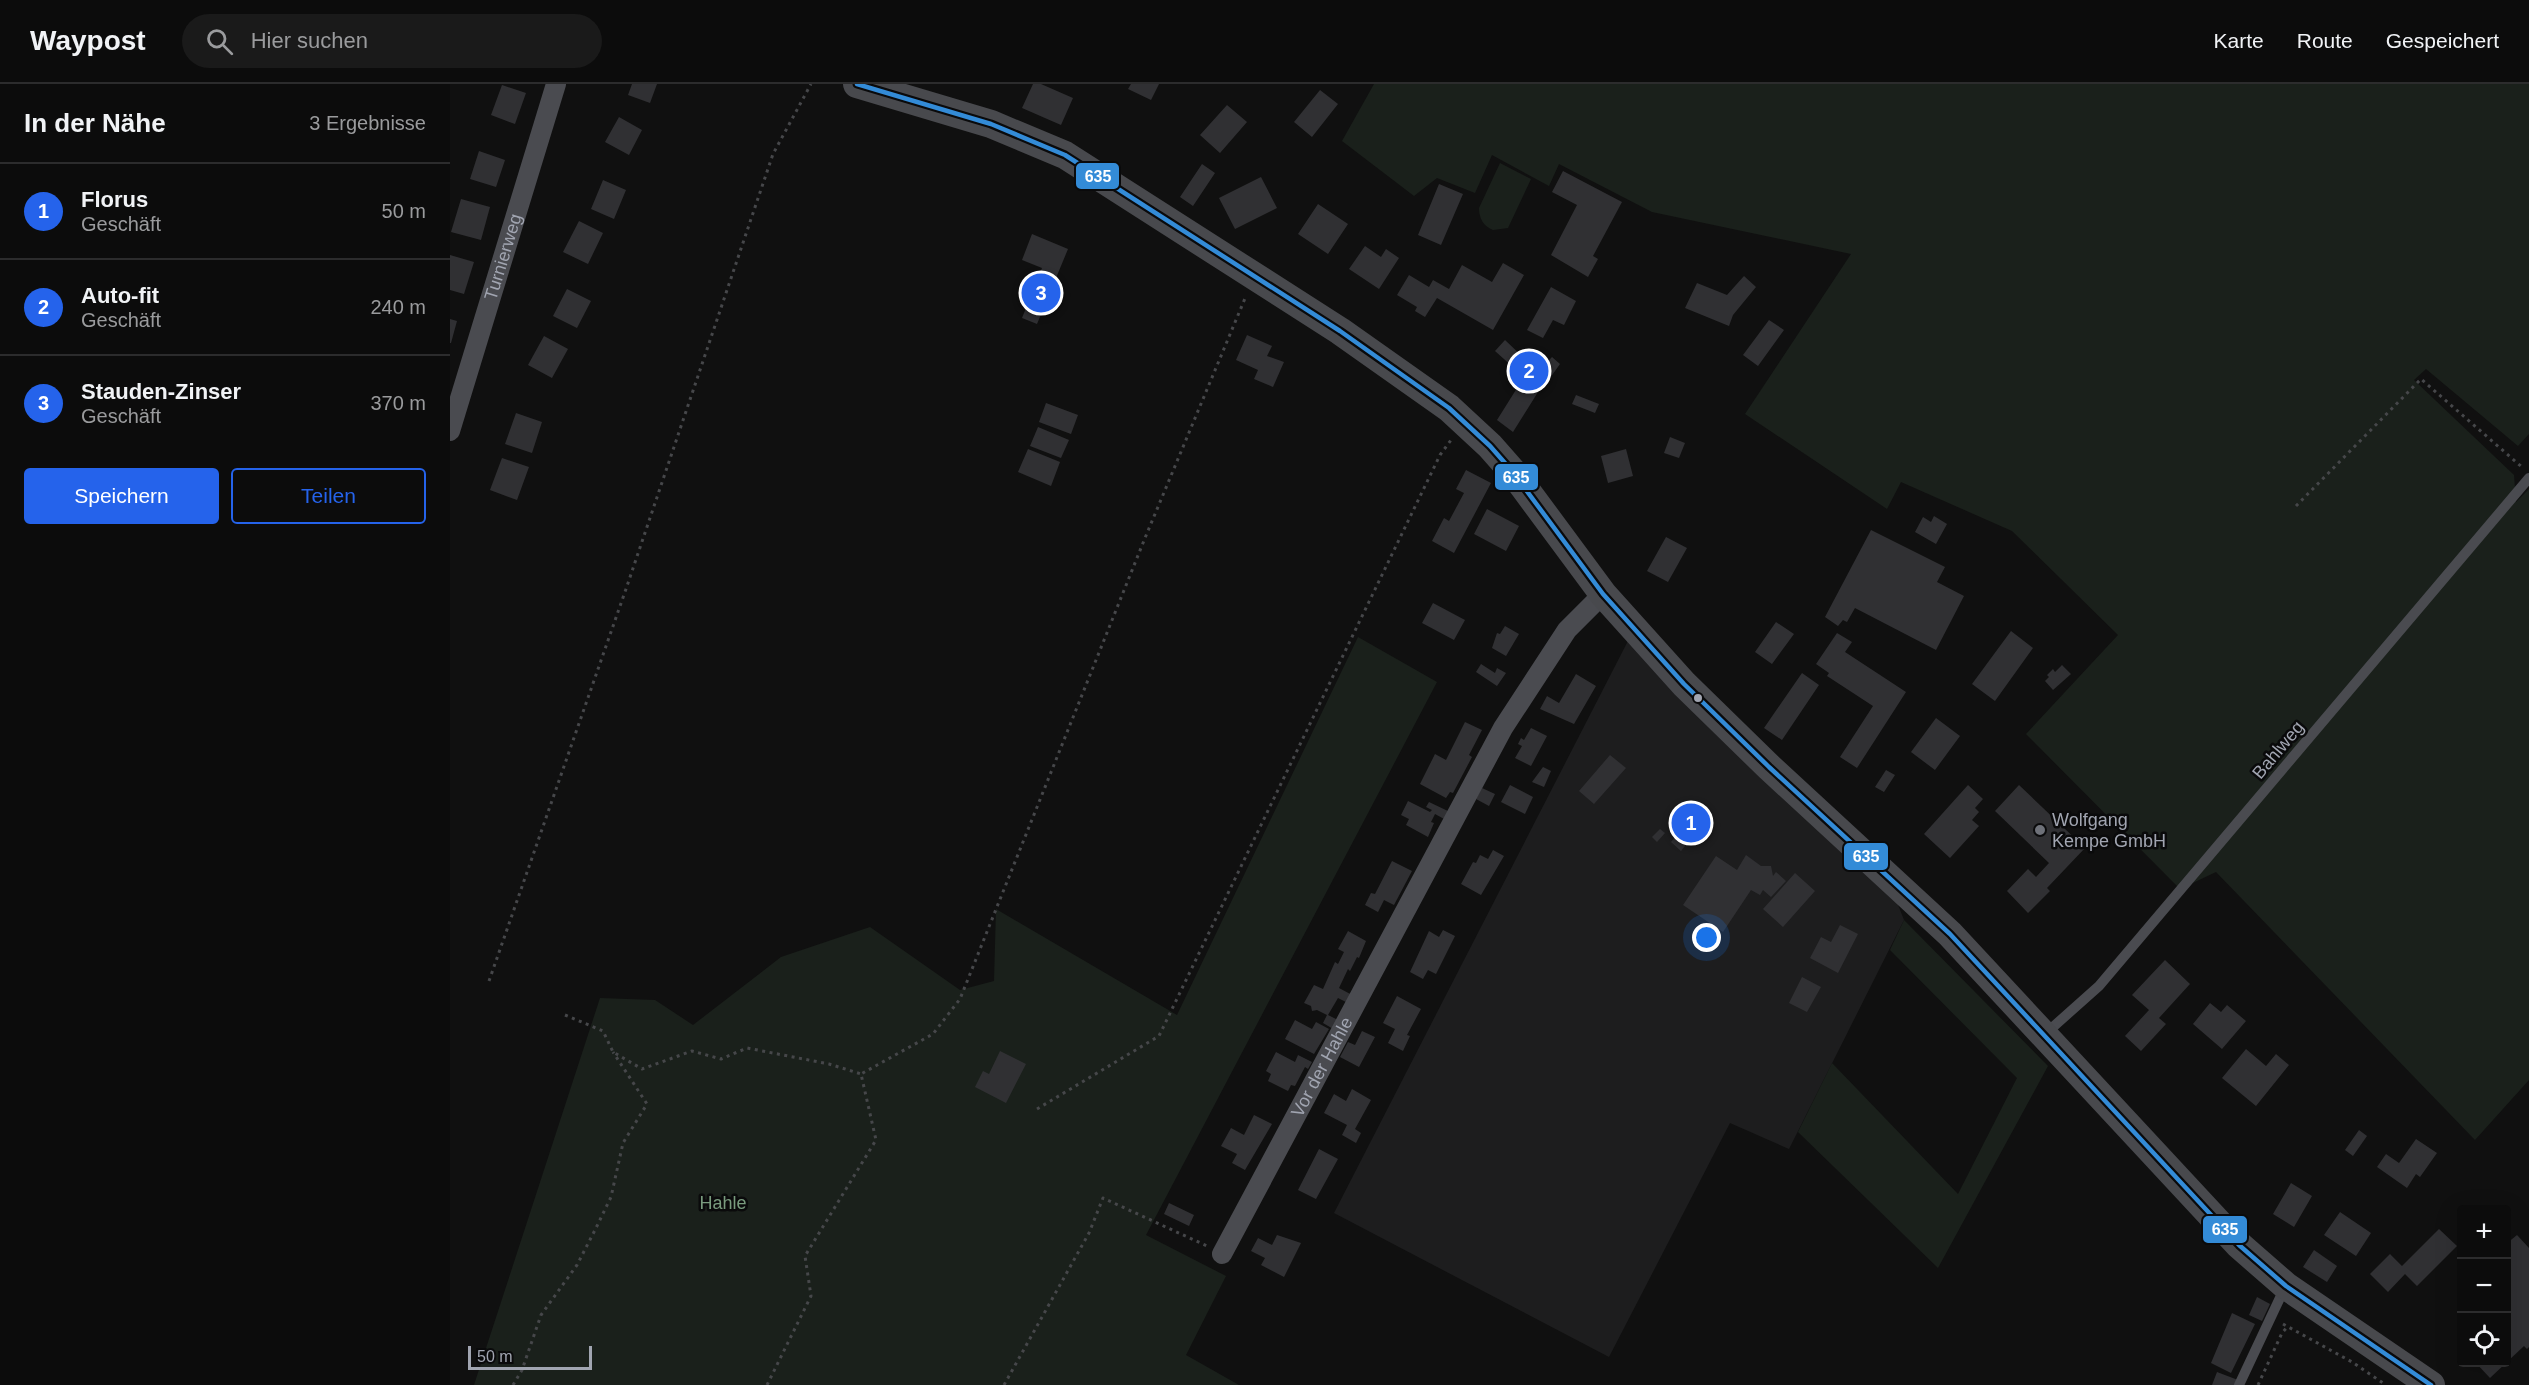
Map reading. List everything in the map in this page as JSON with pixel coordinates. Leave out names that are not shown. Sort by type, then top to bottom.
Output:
[{"type":"main road","points":[[857,84],[991,124],[1065,155],[1255,275],[1412,380],[1464,422],[1512,471],[1603,594],[1692,692],[1769,767],[1950,934],[2239,1245],[2286,1286],[2431,1385]]},
{"type":"street","name":"Turnierweg","points":[[450,431],[556,84]]},
{"type":"street","name":"Vor der Hahle","points":[[1222,1254],[1503,728],[1567,630],[1603,594]]},
{"type":"lane","name":"Bahlweg","points":[[2044,1035],[2099,986],[2529,478]]},
{"type":"lane","points":[[2239,1385],[2286,1286]]},
{"type":"path","points":[[489,981],[626,589],[773,154],[811,84]]},
{"type":"path","points":[[613,1052],[642,1069],[692,1052],[721,1059],[747,1048],[829,1064],[861,1074],[933,1034],[960,999],[1145,538],[1255,275]]},
{"type":"path","points":[[2296,506],[2421,379],[2529,473]]},
{"type":"path","points":[[1037,1109],[1160,1036],[1440,455],[1464,422]]},
{"type":"path","points":[[513,1385],[522,1370],[541,1315],[577,1265],[595,1230],[610,1197],[623,1143],[647,1104],[613,1052],[603,1031],[565,1015]]},
{"type":"path","points":[[767,1385],[811,1296],[805,1256],[876,1140],[861,1074]]},
{"type":"path","points":[[1004,1385],[1089,1233],[1104,1198],[1222,1254]]},
{"type":"path","points":[[2270,1317],[2352,1362],[2386,1385]]},
{"type":"path","points":[[2258,1385],[2282,1333],[2288,1326]]},
{"type":"shaded area","points":[[1630,637],[1893,892],[1904,920],[1789,1149],[1730,1123],[1609,1357],[1334,1213]]},
{"type":"green space","points":[[1374,84],[2529,84],[2529,434],[2518,446],[2426,369],[2414,380],[2514,475],[2516,502],[2529,489],[2529,1080],[2475,1140],[2216,872],[2180,889],[2026,734],[2118,635],[2012,531],[1901,482],[1887,509],[1745,414],[1851,254],[1652,212],[1559,164],[1549,186],[1492,155],[1475,193],[1437,178],[1414,196],[1342,141]]},
{"type":"green space","points":[[1500,163],[1531,179],[1508,228],[1493,230],[1482,221],[1479,208]]},
{"type":"green space","name":"Hahle","points":[[1358,637],[1437,682],[1146,1235],[1226,1276],[1186,1355],[1239,1385],[474,1385],[600,998],[655,1000],[693,1025],[781,957],[870,927],[960,990],[994,981],[996,909],[1177,1015]]},
{"type":"green space","points":[[1904,920],[2048,1066],[1938,1268],[1798,1132],[1832,1063],[1958,1194],[2017,1078],[1890,950]]},
{"type":"building","points":[[632,84],[657,84],[650,103],[628,95]]},
{"type":"building","points":[[1033,84],[1041,84],[1073,98],[1061,125],[1022,108]]},
{"type":"building","points":[[1131,84],[1159,84],[1151,100],[1128,89]]},
{"type":"building","points":[[502,85],[526,93],[515,124],[491,115]]},
{"type":"building","points":[[1320,90],[1338,104],[1312,137],[1294,122]]},
{"type":"building","points":[[1227,105],[1247,122],[1220,153],[1200,135]]},
{"type":"building","points":[[619,117],[642,130],[629,155],[605,142]]},
{"type":"building","points":[[479,151],[505,160],[496,187],[470,179]]},
{"type":"building","points":[[1202,164],[1215,173],[1193,206],[1180,197]]},
{"type":"building","points":[[1563,171],[1622,202],[1593,256],[1598,259],[1588,277],[1551,255],[1577,205],[1552,192]]},
{"type":"building","points":[[1261,177],[1277,208],[1235,229],[1219,198]]},
{"type":"building","points":[[603,180],[626,190],[614,219],[591,209]]},
{"type":"building","points":[[1439,184],[1463,194],[1441,245],[1418,235]]},
{"type":"building","points":[[461,199],[490,207],[481,240],[451,232]]},
{"type":"building","points":[[1318,204],[1348,224],[1328,254],[1298,234]]},
{"type":"building","points":[[579,221],[603,233],[588,264],[563,252]]},
{"type":"building","points":[[1032,234],[1068,249],[1037,324],[1022,318],[1042,268],[1022,260]]},
{"type":"building","points":[[1365,246],[1381,257],[1386,249],[1399,258],[1379,289],[1349,269]]},
{"type":"building","points":[[450,255],[474,262],[464,294],[450,290]]},
{"type":"building","points":[[1503,263],[1524,275],[1493,330],[1437,298],[1425,317],[1415,311],[1417,307],[1397,295],[1409,275],[1429,287],[1433,280],[1449,289],[1462,265],[1492,282]]},
{"type":"building","points":[[1744,276],[1756,287],[1733,315],[1729,326],[1685,308],[1697,283],[1727,295]]},
{"type":"building","points":[[1551,287],[1576,301],[1564,325],[1553,320],[1543,338],[1527,330]]},
{"type":"building","points":[[567,289],[591,301],[577,328],[553,316]]},
{"type":"building","points":[[450,319],[457,321],[451,343],[450,343]]},
{"type":"building","points":[[1769,320],[1784,330],[1758,366],[1743,355]]},
{"type":"building","points":[[1247,335],[1272,346],[1267,356],[1284,362],[1273,387],[1254,379],[1258,370],[1236,360]]},
{"type":"building","points":[[544,336],[568,349],[552,378],[528,365]]},
{"type":"building","points":[[1505,340],[1527,361],[1531,357],[1541,369],[1552,357],[1560,364],[1550,378],[1548,376],[1513,432],[1497,420],[1524,377],[1495,351]]},
{"type":"building","points":[[1576,395],[1599,404],[1595,413],[1572,404]]},
{"type":"building","points":[[1046,403],[1078,415],[1071,434],[1039,422]]},
{"type":"building","points":[[516,413],[542,422],[532,453],[505,444]]},
{"type":"building","points":[[1038,427],[1069,440],[1061,458],[1030,446]]},
{"type":"building","points":[[1670,437],[1685,443],[1679,458],[1664,453]]},
{"type":"building","points":[[1028,449],[1060,462],[1051,486],[1018,472]]},
{"type":"building","points":[[1626,449],[1633,476],[1608,483],[1601,456]]},
{"type":"building","points":[[502,458],[529,467],[517,500],[490,490]]},
{"type":"building","points":[[1466,470],[1491,483],[1454,553],[1432,541],[1444,518],[1449,521],[1464,493],[1456,489]]},
{"type":"building","points":[[1487,509],[1519,526],[1506,551],[1474,534]]},
{"type":"building","points":[[1934,516],[1947,524],[1936,544],[1915,532],[1923,517],[1931,522]]},
{"type":"building","points":[[1871,530],[1945,567],[1937,582],[1964,596],[1936,650],[1855,608],[1847,622],[1843,620],[1838,626],[1825,617]]},
{"type":"building","points":[[1666,537],[1687,548],[1668,582],[1647,571]]},
{"type":"building","points":[[1433,603],[1465,620],[1454,640],[1422,623]]},
{"type":"building","points":[[1776,622],[1794,634],[1772,664],[1755,652]]},
{"type":"building","points":[[1505,626],[1519,634],[1506,656],[1492,648],[1497,633],[1500,634]]},
{"type":"building","points":[[2011,631],[2033,648],[1995,701],[1972,684]]},
{"type":"building","points":[[1837,633],[1852,642],[1845,652],[1906,692],[1857,768],[1840,757],[1873,706],[1827,676],[1829,673],[1816,664]]},
{"type":"building","points":[[1481,664],[1495,673],[1497,668],[1506,673],[1497,686],[1476,672]]},
{"type":"building","points":[[2062,665],[2071,674],[2053,690],[2045,681],[2049,677],[2047,675],[2053,669],[2055,672]]},
{"type":"building","points":[[1802,673],[1819,685],[1782,740],[1764,728]]},
{"type":"building","points":[[1576,674],[1596,686],[1574,724],[1540,709],[1547,696],[1559,703]]},
{"type":"building","points":[[1936,718],[1960,736],[1935,770],[1911,752]]},
{"type":"building","points":[[1465,722],[1482,730],[1469,755],[1472,757],[1453,793],[1450,792],[1446,798],[1420,784],[1435,754],[1446,760]]},
{"type":"building","points":[[1531,728],[1547,736],[1531,766],[1515,758],[1522,746],[1518,744],[1521,738],[1524,740]]},
{"type":"building","points":[[1610,755],[1626,768],[1594,804],[1579,791]]},
{"type":"building","points":[[1543,767],[1551,771],[1544,787],[1532,782]]},
{"type":"building","points":[[1886,770],[1895,775],[1884,792],[1875,787]]},
{"type":"building","points":[[1510,785],[1533,797],[1525,814],[1501,802]]},
{"type":"building","points":[[1968,785],[1983,799],[1975,808],[1979,812],[1972,820],[1979,826],[1950,858],[1924,834]]},
{"type":"building","name":"Wolfgang Kempe GmbH","points":[[2019,785],[2085,848],[2047,888],[2050,891],[2028,913],[2007,891],[2028,869],[2036,877],[2049,863],[1995,811]]},
{"type":"building","points":[[1482,788],[1495,794],[1489,806],[1476,799]]},
{"type":"building","points":[[1408,801],[1430,812],[1432,810],[1426,807],[1429,802],[1450,812],[1446,820],[1435,814],[1428,837],[1406,825],[1409,819],[1401,815]]},
{"type":"building","points":[[1691,818],[1701,826],[1681,851],[1671,842]]},
{"type":"building","points":[[1660,829],[1665,833],[1657,842],[1652,837]]},
{"type":"building","points":[[1493,850],[1504,856],[1481,895],[1461,884],[1473,862],[1476,863],[1480,855],[1488,859]]},
{"type":"building","points":[[1746,855],[1761,866],[1771,866],[1773,876],[1776,872],[1786,881],[1771,897],[1763,890],[1760,895],[1751,890],[1723,932],[1683,905],[1716,856],[1737,870]]},
{"type":"building","points":[[1392,861],[1412,871],[1394,905],[1384,900],[1378,912],[1365,905],[1371,893],[1375,894]]},
{"type":"building","points":[[1795,873],[1815,891],[1783,927],[1763,909]]},
{"type":"building","points":[[1840,925],[1858,934],[1838,973],[1810,958],[1821,937],[1831,942]]},
{"type":"building","points":[[1443,930],[1455,936],[1436,974],[1428,970],[1423,979],[1410,972],[1429,931],[1439,937]]},
{"type":"building","points":[[1348,931],[1366,941],[1359,958],[1357,957],[1350,971],[1348,969],[1339,988],[1354,996],[1350,1004],[1338,998],[1328,1015],[1340,1021],[1335,1030],[1323,1023],[1327,1015],[1317,1010],[1312,1011],[1311,1006],[1304,1003],[1314,985],[1323,989],[1335,962],[1338,964],[1344,952],[1338,949]]},
{"type":"building","points":[[2165,960],[2190,984],[2159,1018],[2166,1024],[2141,1051],[2125,1036],[2149,1010],[2132,995]]},
{"type":"building","points":[[1802,977],[1821,987],[1807,1012],[1789,1003]]},
{"type":"building","points":[[1397,996],[1421,1009],[1407,1035],[1410,1036],[1403,1051],[1388,1043],[1395,1029],[1383,1023]]},
{"type":"building","points":[[2210,1003],[2221,1012],[2227,1005],[2246,1021],[2222,1049],[2193,1024]]},
{"type":"building","points":[[1295,1020],[1312,1029],[1316,1022],[1329,1029],[1314,1054],[1285,1039]]},
{"type":"building","points":[[1362,1031],[1375,1037],[1359,1067],[1340,1057],[1348,1042],[1355,1045]]},
{"type":"building","points":[[2246,1049],[2266,1066],[2276,1054],[2289,1065],[2256,1106],[2222,1078]]},
{"type":"building","points":[[1000,1051],[1026,1064],[1006,1103],[975,1087],[983,1071],[989,1074]]},
{"type":"building","points":[[1276,1052],[1295,1062],[1298,1055],[1312,1062],[1308,1069],[1305,1067],[1295,1086],[1291,1085],[1288,1091],[1268,1081],[1271,1074],[1266,1071]]},
{"type":"building","points":[[1352,1089],[1371,1100],[1355,1129],[1361,1133],[1356,1143],[1342,1135],[1347,1125],[1324,1113],[1334,1094],[1346,1101]]},
{"type":"building","points":[[1254,1115],[1272,1124],[1245,1170],[1232,1163],[1237,1154],[1221,1146],[1231,1128],[1244,1135]]},
{"type":"building","points":[[2359,1130],[2367,1136],[2353,1156],[2345,1150]]},
{"type":"building","points":[[2416,1139],[2437,1153],[2420,1177],[2416,1174],[2407,1188],[2377,1167],[2386,1154],[2399,1163]]},
{"type":"building","points":[[1319,1149],[1338,1159],[1316,1199],[1298,1190]]},
{"type":"building","points":[[2291,1183],[2312,1196],[2294,1227],[2273,1214]]},
{"type":"building","points":[[1169,1203],[1194,1215],[1189,1226],[1164,1214]]},
{"type":"building","points":[[2340,1212],[2371,1233],[2356,1256],[2324,1235]]},
{"type":"building","points":[[2439,1229],[2457,1246],[2417,1286],[2405,1274],[2388,1292],[2370,1274],[2390,1254],[2402,1266]]},
{"type":"building","points":[[1277,1235],[1301,1243],[1284,1277],[1261,1265],[1265,1258],[1251,1251],[1258,1238],[1272,1245]]},
{"type":"building","points":[[2517,1235],[2529,1248],[2529,1347],[2527,1349],[2524,1346],[2511,1358],[2511,1259],[2511,1240]]},
{"type":"building","points":[[2314,1250],[2337,1266],[2327,1282],[2303,1267]]},
{"type":"building","points":[[2257,1297],[2270,1304],[2262,1321],[2249,1315]]},
{"type":"building","points":[[2232,1313],[2255,1324],[2231,1373],[2211,1363]]},
{"type":"building","points":[[2480,1367],[2502,1367],[2490,1378]]},
{"type":"building","points":[[2217,1372],[2238,1380],[2236,1385],[2212,1385]]},
{"type":"transit line","name":"635","points":[[857,84],[991,124],[1065,155],[1340,331],[1449,408],[1490,446],[1512,471],[1603,594],[1684,684],[1769,767],[1950,934],[2239,1245],[2286,1286],[2431,1385]]},
{"type":"place","name":"Stauden-Zinser","points":[[1041,293]]},
{"type":"place","name":"Auto-fit","points":[[1529,371]]},
{"type":"place","name":"Florus","points":[[1691,823]]},
{"type":"place","name":"Wolfgang Kempe GmbH","points":[[2040,830]]}]
